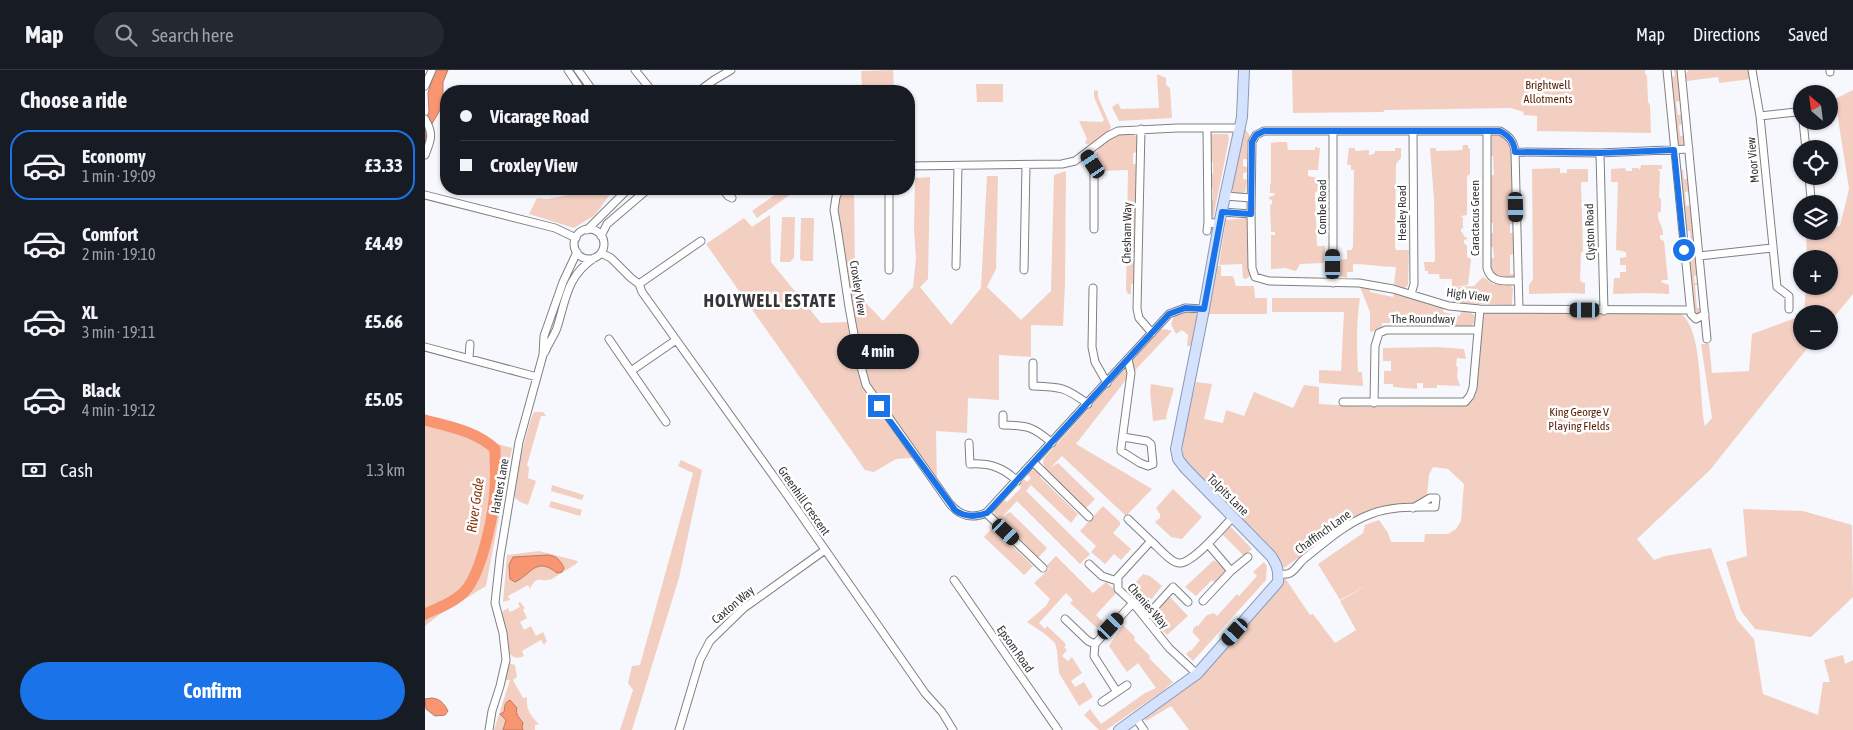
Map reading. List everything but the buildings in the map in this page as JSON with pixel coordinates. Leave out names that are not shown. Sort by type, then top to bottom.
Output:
[{"type":"main road","name":"Tolpits Lane","points":[[1244,70],[1243,117],[1219,224],[1204,309],[1175,449],[1178,459],[1185,468],[1271,556],[1277,565],[1279,574]]},
{"type":"main road","points":[[1119,730],[1197,674],[1273,590],[1278,582],[1279,574]]},
{"type":"street","points":[[425,86],[432,70]]},
{"type":"street","points":[[568,70],[578,85]]},
{"type":"street","points":[[578,70],[589,85]]},
{"type":"street","points":[[635,70],[647,85]]},
{"type":"street","points":[[707,85],[731,70]]},
{"type":"street","points":[[1667,70],[1691,310]]},
{"type":"street","points":[[1681,70],[1707,339]]},
{"type":"street","name":"Moor View","points":[[1752,70],[1760,116],[1777,287],[1789,296],[1789,309]]},
{"type":"street","points":[[1760,116],[1793,112]]},
{"type":"street","points":[[425,119],[431,128],[432,137],[425,155]]},
{"type":"street","points":[[1207,128],[1207,231]]},
{"type":"street","points":[[915,166],[1062,164],[1075,161],[1108,136],[1118,131],[1240,128]]},
{"type":"street","name":"Chesham Way","points":[[1141,129],[1137,309],[1139,318],[1151,333]]},
{"type":"street","points":[[1222,212],[1251,214],[1252,142],[1256,135],[1264,131],[1500,131],[1507,134],[1512,140],[1515,152],[1519,309]]},
{"type":"street","name":"Combe Road","points":[[1333,131],[1333,283]]},
{"type":"street","name":"Healey Road","points":[[1411,294],[1414,284],[1413,131]]},
{"type":"street","name":"Caractacus Green","points":[[1487,131],[1487,268],[1493,278],[1498,281],[1517,281]]},
{"type":"street","points":[[1515,152],[1600,153],[1689,149]]},
{"type":"street","points":[[1086,153],[1093,164],[1094,171],[1094,228]]},
{"type":"street","name":"Clyston Road","points":[[1600,153],[1604,311]]},
{"type":"street","points":[[1024,270],[1026,165]]},
{"type":"street","points":[[955,266],[957,166]]},
{"type":"street","points":[[425,195],[555,228],[576,238]]},
{"type":"street","points":[[587,230],[622,195]]},
{"type":"street","points":[[601,236],[607,224],[641,195]]},
{"type":"street","points":[[727,195],[733,198]]},
{"type":"street","name":"Croxley View","points":[[837,195],[834,210],[854,336],[866,385],[879,406],[955,510],[967,516],[987,513]]},
{"type":"street","points":[[889,195],[889,270]]},
{"type":"street","points":[[1225,196],[1251,198]]},
{"type":"street","name":"High View","points":[[1251,214],[1252,268],[1255,277],[1269,281],[1359,283],[1393,289],[1449,306],[1480,309],[1691,310],[1691,314],[1696,319],[1705,314]]},
{"type":"street","points":[[1208,222],[1219,224]]},
{"type":"street","points":[[543,355],[556,329],[571,283],[584,265],[594,258],[601,253],[604,245],[601,236],[595,231],[587,230],[581,232],[576,238],[575,246],[577,252],[586,258],[594,258]]},
{"type":"street","points":[[639,284],[701,241]]},
{"type":"street","points":[[1699,256],[1772,248]]},
{"type":"street","name":"Hatters Lane","points":[[489,730],[492,711],[506,660],[503,633],[495,606],[500,558],[519,442],[543,355],[544,336],[547,326],[563,282],[577,252]]},
{"type":"street","name":"Greenhill Crescent","points":[[601,253],[611,258],[639,284],[642,292],[953,730]]},
{"type":"street","points":[[1093,288],[1092,347],[1095,362],[1107,383]]},
{"type":"street","points":[[1043,568],[987,513],[1169,314],[1185,308],[1204,309]]},
{"type":"street","points":[[1343,402],[1465,402],[1473,388],[1480,309]]},
{"type":"street","name":"The Roundway","points":[[1374,403],[1375,346],[1379,333],[1386,330],[1478,330]]},
{"type":"street","points":[[609,339],[666,422]]},
{"type":"street","points":[[631,371],[676,340]]},
{"type":"street","points":[[469,358],[471,344]]},
{"type":"street","points":[[425,347],[537,377]]},
{"type":"street","points":[[1123,437],[1147,441],[1151,444],[1153,464],[1148,466],[1140,463],[1121,451],[1131,374],[1127,360]]},
{"type":"street","points":[[1033,363],[1033,386],[1057,387],[1069,390],[1088,404]]},
{"type":"street","points":[[1003,415],[1003,425],[1019,425],[1037,430],[1052,443]]},
{"type":"street","points":[[969,443],[970,464],[994,465],[1001,468],[1017,481]]},
{"type":"street","points":[[1034,463],[1089,517]]},
{"type":"street","name":"Chaffinch Lane","points":[[1279,574],[1293,572],[1298,564],[1333,536],[1369,514],[1402,507],[1413,508]]},
{"type":"street","points":[[1128,518],[1138,523],[1151,541],[1175,562],[1180,564],[1193,557],[1233,517]]},
{"type":"street","name":"Chenies Way","points":[[1151,541],[1118,577],[1118,589],[1133,603],[1169,648],[1197,674]]},
{"type":"street","points":[[1207,544],[1231,571]]},
{"type":"street","name":"Caxton Way","points":[[679,730],[700,660],[710,641],[744,608],[825,550]]},
{"type":"street","points":[[1203,601],[1231,571],[1248,557]]},
{"type":"street","points":[[1089,564],[1102,576],[1117,580]]},
{"type":"street","name":"Epsom Road","points":[[954,580],[1057,730]]},
{"type":"street","points":[[1145,618],[1173,587],[1188,602]]},
{"type":"street","points":[[1117,692],[1093,656],[1095,644],[1133,603]]},
{"type":"street","points":[[1065,619],[1088,641],[1095,644]]},
{"type":"street","points":[[1102,702],[1127,685]]},
{"type":"street","points":[[1135,717],[1144,730]]},
{"type":"green space","points":[[893,70],[894,85],[862,85],[861,71]]},
{"type":"green space","name":"Brightwell Allotments","points":[[1292,70],[1645,70],[1648,102],[1650,105],[1651,133],[1537,131],[1537,116],[1523,115],[1524,112],[1510,108],[1293,113]]},
{"type":"green space","points":[[1674,70],[1679,70],[1682,100],[1676,102],[1678,115],[1683,115],[1684,124],[1679,125],[1680,136],[1685,135],[1685,144],[1681,146],[1676,142],[1670,77],[1675,76]]},
{"type":"green space","points":[[1689,70],[1749,70],[1751,79],[1719,83],[1718,77],[1687,81],[1685,75]]},
{"type":"green space","points":[[1157,74],[1166,78],[1166,85],[1170,88],[1172,118],[1119,121],[1112,107],[1118,103],[1121,109],[1159,108]]},
{"type":"green space","points":[[976,84],[1003,84],[1003,102],[977,102]]},
{"type":"green space","points":[[1094,90],[1098,91],[1098,97],[1111,127],[1101,138],[1088,145],[1085,143],[1087,139],[1079,121],[1102,122],[1104,120],[1094,97]]},
{"type":"green space","points":[[1853,90],[1853,294],[1838,312],[1838,305],[1805,305],[1805,295],[1838,295],[1838,250],[1807,250],[1806,240],[1838,240],[1838,227],[1840,226],[1849,189],[1838,118],[1838,98]]},
{"type":"green space","points":[[1244,127],[1250,136],[1247,143],[1247,159],[1243,159],[1243,166],[1247,167],[1247,172],[1243,173],[1243,179],[1247,180],[1245,192],[1234,194],[1231,188]]},
{"type":"green space","points":[[1121,133],[1132,133],[1138,138],[1138,152],[1133,153],[1133,164],[1138,164],[1136,253],[1132,253],[1132,260],[1136,261],[1136,283],[1131,284],[1131,294],[1128,294],[1126,290],[1128,170],[1100,171],[1099,160],[1096,154],[1103,144]]},
{"type":"green space","points":[[1211,134],[1228,134],[1229,139],[1213,219],[1210,218],[1209,200],[1213,200],[1213,188],[1209,188],[1209,175],[1213,174],[1213,162],[1209,162],[1208,138]]},
{"type":"green space","points":[[1494,134],[1502,135],[1513,143],[1514,199],[1510,199],[1510,208],[1514,208],[1514,223],[1510,224],[1510,233],[1514,233],[1514,254],[1510,255],[1510,274],[1515,274],[1515,277],[1507,281],[1490,273],[1489,259],[1494,258],[1493,247],[1489,247],[1489,233],[1493,233],[1493,223],[1489,223],[1488,175],[1494,175],[1493,156],[1488,156],[1490,136]]},
{"type":"green space","points":[[1287,142],[1288,150],[1315,150],[1315,147],[1320,148],[1318,170],[1308,170],[1308,176],[1318,178],[1318,190],[1315,193],[1317,246],[1325,246],[1324,263],[1300,264],[1296,271],[1285,268],[1271,269],[1271,235],[1275,235],[1275,232],[1271,232],[1270,205],[1272,200],[1269,197],[1275,195],[1270,193],[1271,143]]},
{"type":"green space","points":[[1463,145],[1468,145],[1470,149],[1470,174],[1467,176],[1467,215],[1461,216],[1463,218],[1463,228],[1461,232],[1464,237],[1467,237],[1464,243],[1467,246],[1467,257],[1471,259],[1468,285],[1452,287],[1452,279],[1440,279],[1439,274],[1428,274],[1428,271],[1425,271],[1424,262],[1434,262],[1435,260],[1434,199],[1430,148],[1436,148],[1436,151],[1462,150]]},
{"type":"green space","points":[[1349,148],[1355,148],[1355,151],[1369,150],[1369,155],[1374,154],[1375,151],[1395,151],[1395,148],[1401,148],[1401,158],[1396,164],[1395,247],[1396,250],[1409,250],[1408,285],[1405,288],[1394,285],[1396,267],[1353,264],[1353,272],[1347,272],[1347,278],[1339,276],[1338,260],[1347,259],[1347,250],[1352,250],[1353,246],[1354,170],[1351,170],[1351,165],[1347,165]]},
{"type":"green space","points":[[1641,165],[1662,165],[1662,169],[1658,169],[1660,172],[1659,197],[1661,199],[1661,211],[1658,213],[1658,219],[1663,231],[1660,239],[1664,241],[1668,280],[1662,280],[1661,282],[1669,285],[1669,294],[1613,294],[1614,278],[1620,278],[1620,272],[1626,272],[1626,265],[1620,265],[1620,258],[1626,257],[1626,252],[1616,250],[1618,182],[1611,182],[1611,169],[1625,168],[1626,171],[1632,171],[1632,168],[1638,168],[1640,170]]},
{"type":"green space","points":[[1560,168],[1560,173],[1567,173],[1567,169],[1588,169],[1588,182],[1581,182],[1583,251],[1581,253],[1580,279],[1581,282],[1585,283],[1585,294],[1529,294],[1529,285],[1533,279],[1532,169]]},
{"type":"green space","points":[[1680,170],[1683,170],[1684,179],[1689,179],[1690,191],[1685,192],[1686,206],[1692,205],[1699,275],[1694,276],[1695,283],[1699,283],[1699,285],[1695,285],[1697,308],[1702,308],[1698,314],[1693,312],[1687,246],[1691,245],[1690,231],[1685,231]]},
{"type":"green space","points":[[1066,171],[1063,326],[1031,325],[1031,357],[999,355],[999,400],[968,398],[967,433],[936,431],[937,481],[918,454],[911,458],[896,459],[874,472],[865,470],[706,244],[744,218],[752,227],[770,215],[771,262],[821,323],[848,322],[841,276],[847,269],[838,218],[841,195],[854,195],[855,269],[852,288],[883,321],[913,287],[916,258],[914,230],[915,178],[930,177],[928,279],[920,287],[951,325],[981,288],[987,176],[998,176],[996,269],[987,287],[1021,320],[1051,291],[1054,175]]},
{"type":"green space","points":[[569,195],[610,195],[595,215],[574,228],[529,214],[537,198],[547,199]]},
{"type":"green space","points":[[775,195],[790,195],[757,218],[752,211]]},
{"type":"green space","points":[[782,217],[795,217],[794,258],[790,262],[780,262]]},
{"type":"green space","points":[[801,218],[814,218],[813,261],[802,261],[800,259]]},
{"type":"green space","points":[[1247,218],[1250,221],[1250,276],[1246,279],[1243,278],[1242,264],[1219,265],[1226,220]]},
{"type":"green space","points":[[1217,266],[1221,266],[1221,276],[1233,276],[1236,286],[1254,286],[1255,298],[1267,298],[1267,314],[1207,314]]},
{"type":"green space","points":[[1483,277],[1493,284],[1509,284],[1513,288],[1512,304],[1453,303],[1453,287],[1474,286]]},
{"type":"green space","points":[[1360,287],[1370,288],[1370,292],[1393,297],[1394,293],[1444,308],[1443,312],[1460,316],[1461,311],[1470,312],[1475,316],[1474,323],[1471,327],[1456,328],[1455,323],[1437,323],[1436,328],[1407,328],[1407,323],[1382,323],[1382,329],[1370,332],[1370,312]]},
{"type":"green space","points":[[1272,298],[1360,298],[1357,326],[1358,372],[1362,372],[1363,386],[1319,383],[1319,370],[1341,371],[1344,312],[1272,312]]},
{"type":"green space","points":[[1188,310],[1195,312],[1199,318],[1194,346],[1187,346],[1188,335],[1182,330],[1176,334],[1171,324],[1174,316]]},
{"type":"green space","name":"King George V Playing FIelds","points":[[1483,313],[1681,314],[1688,322],[1697,349],[1705,426],[1712,418],[1701,344],[1709,344],[1712,373],[1749,371],[1752,334],[1793,319],[1793,350],[1806,350],[1710,470],[1637,539],[1654,560],[1665,556],[1711,548],[1737,620],[1754,639],[1763,694],[1818,715],[1823,682],[1830,682],[1824,660],[1843,655],[1845,664],[1853,660],[1853,730],[1189,730],[1171,706],[1146,721],[1144,718],[1200,677],[1285,578],[1310,615],[1313,614],[1335,643],[1356,630],[1340,601],[1369,584],[1340,600],[1318,564],[1363,533],[1365,525],[1379,520],[1388,533],[1391,542],[1424,542],[1425,534],[1448,534],[1456,529],[1461,521],[1464,484],[1448,469],[1433,467],[1429,475],[1427,496],[1412,506],[1383,508],[1336,531],[1284,568],[1275,553],[1189,465],[1183,455],[1182,439],[1196,382],[1212,384],[1204,419],[1223,423],[1226,410],[1244,416],[1254,392],[1293,408],[1304,385],[1319,387],[1319,404],[1374,407],[1458,406],[1469,400],[1476,390],[1481,316]]},
{"type":"green space","points":[[1160,330],[1172,331],[1125,381],[1076,444],[1152,489],[1126,516],[1062,456],[1050,468],[1058,463],[1095,499],[1085,509],[1046,471],[1043,463],[1044,458]]},
{"type":"green space","points":[[1437,347],[1464,349],[1466,359],[1457,358],[1456,366],[1458,367],[1457,376],[1460,386],[1437,385],[1437,388],[1423,388],[1423,383],[1417,383],[1417,389],[1393,387],[1393,384],[1384,384],[1384,371],[1391,371],[1391,361],[1383,361],[1383,348]]},
{"type":"green space","points":[[1151,384],[1174,388],[1167,419],[1153,421]]},
{"type":"green space","points":[[534,412],[543,412],[546,416],[541,416],[527,465],[529,468],[528,478],[536,481],[528,505],[515,498],[515,491],[528,429]]},
{"type":"green space","points":[[425,423],[512,448],[486,586],[439,615],[425,626]]},
{"type":"green space","points":[[681,460],[702,470],[679,578],[632,730],[620,730],[633,690],[628,683],[632,666],[640,665],[693,473],[678,466]]},
{"type":"green space","points":[[1036,468],[1043,473],[1040,477],[1078,514],[1071,523],[1031,485],[1026,491],[1090,554],[1080,564],[1017,501],[1002,517],[1010,512],[1047,548],[1038,558],[994,515],[994,510],[1004,500],[1007,502],[1021,488],[1019,484],[1024,479],[1027,482],[1031,478],[1027,474]]},
{"type":"green space","points":[[552,485],[584,495],[582,500],[551,491]]},
{"type":"green space","points":[[1173,489],[1202,517],[1182,539],[1171,537],[1155,522],[1160,518],[1156,508]]},
{"type":"green space","points":[[551,501],[582,510],[580,516],[549,507]]},
{"type":"green space","points":[[1103,506],[1120,522],[1120,525],[1113,533],[1131,549],[1121,560],[1114,554],[1105,564],[1091,552],[1096,546],[1080,531]]},
{"type":"green space","points":[[1743,509],[1803,511],[1852,525],[1853,597],[1811,637],[1755,629],[1741,611],[1726,562],[1747,556]]},
{"type":"green space","points":[[993,527],[1033,566],[1024,575],[984,537]]},
{"type":"green space","points":[[1228,527],[1231,527],[1252,549],[1244,556],[1221,533]]},
{"type":"green space","points":[[539,551],[578,561],[552,579],[537,580],[530,589],[528,585],[508,596],[510,600],[503,602],[507,555]]},
{"type":"green space","points":[[1056,556],[1093,593],[1106,582],[1117,592],[1096,615],[1103,622],[1097,628],[1070,603],[1073,600],[1066,593],[1039,623],[1045,629],[1047,626],[1064,642],[1066,645],[1064,647],[1067,650],[1062,656],[1068,661],[1072,657],[1082,673],[1071,681],[1075,687],[1084,682],[1093,697],[1079,706],[1059,673],[1055,643],[1027,622],[1046,606],[1050,599],[1034,583],[1049,569],[1046,566]]},
{"type":"green space","points":[[1214,560],[1228,571],[1216,583],[1212,580],[1196,596],[1185,587]]},
{"type":"green space","points":[[1264,562],[1267,566],[1266,580],[1193,661],[1186,654],[1200,640],[1193,633],[1193,629],[1207,615],[1214,613],[1217,616],[1237,594],[1239,596],[1257,576],[1253,572]]},
{"type":"green space","points":[[1143,574],[1150,576],[1162,586],[1151,600],[1145,597],[1140,600],[1129,590]]},
{"type":"green space","points":[[1169,596],[1188,616],[1167,635],[1149,616]]},
{"type":"green space","points":[[520,602],[525,608],[523,610],[527,618],[520,622],[524,630],[531,626],[536,636],[543,632],[547,641],[544,645],[541,640],[522,651],[524,656],[517,658],[510,654],[501,616],[503,611],[508,608],[510,612],[520,607],[518,603]]},
{"type":"green space","points":[[1123,625],[1135,637],[1134,640],[1150,656],[1149,658],[1173,682],[1106,730],[1099,730],[1084,715],[1090,709],[1101,724],[1145,693],[1156,688],[1138,663],[1127,672],[1109,646]]},
{"type":"green space","points":[[509,663],[515,665],[517,677],[513,680],[523,698],[527,697],[529,712],[539,724],[535,725],[535,730],[494,730],[510,680],[504,680]]},
{"type":"shaded area","points":[[435,70],[448,70],[443,85],[440,85],[440,110],[429,129],[425,148],[425,121],[429,112],[428,93]]},
{"type":"shaded area","points":[[548,555],[556,557],[560,561],[564,568],[562,572],[557,573],[550,568],[539,566],[515,582],[510,579],[509,565],[513,557]]},
{"type":"shaded area","points":[[425,699],[440,700],[445,706],[448,711],[445,715],[435,716],[426,709]]},
{"type":"shaded area","points":[[510,700],[517,708],[517,715],[523,723],[523,730],[503,730],[506,720],[500,714],[504,712],[506,704]]},
{"type":"waterway","name":"River Gade","points":[[425,420],[462,430],[480,438],[495,449],[494,499],[490,527],[477,571],[465,591],[446,604],[425,614]]},
{"type":"district","name":"HOLYWELL ESTATE","points":[[770,300]]},
{"type":"route","points":[[879,406],[955,510],[967,516],[987,513],[1169,314],[1185,308],[1204,309],[1222,212],[1251,214],[1252,142],[1256,135],[1264,131],[1500,131],[1507,134],[1512,140],[1515,152],[1600,153],[1674,150],[1684,250]]}]
